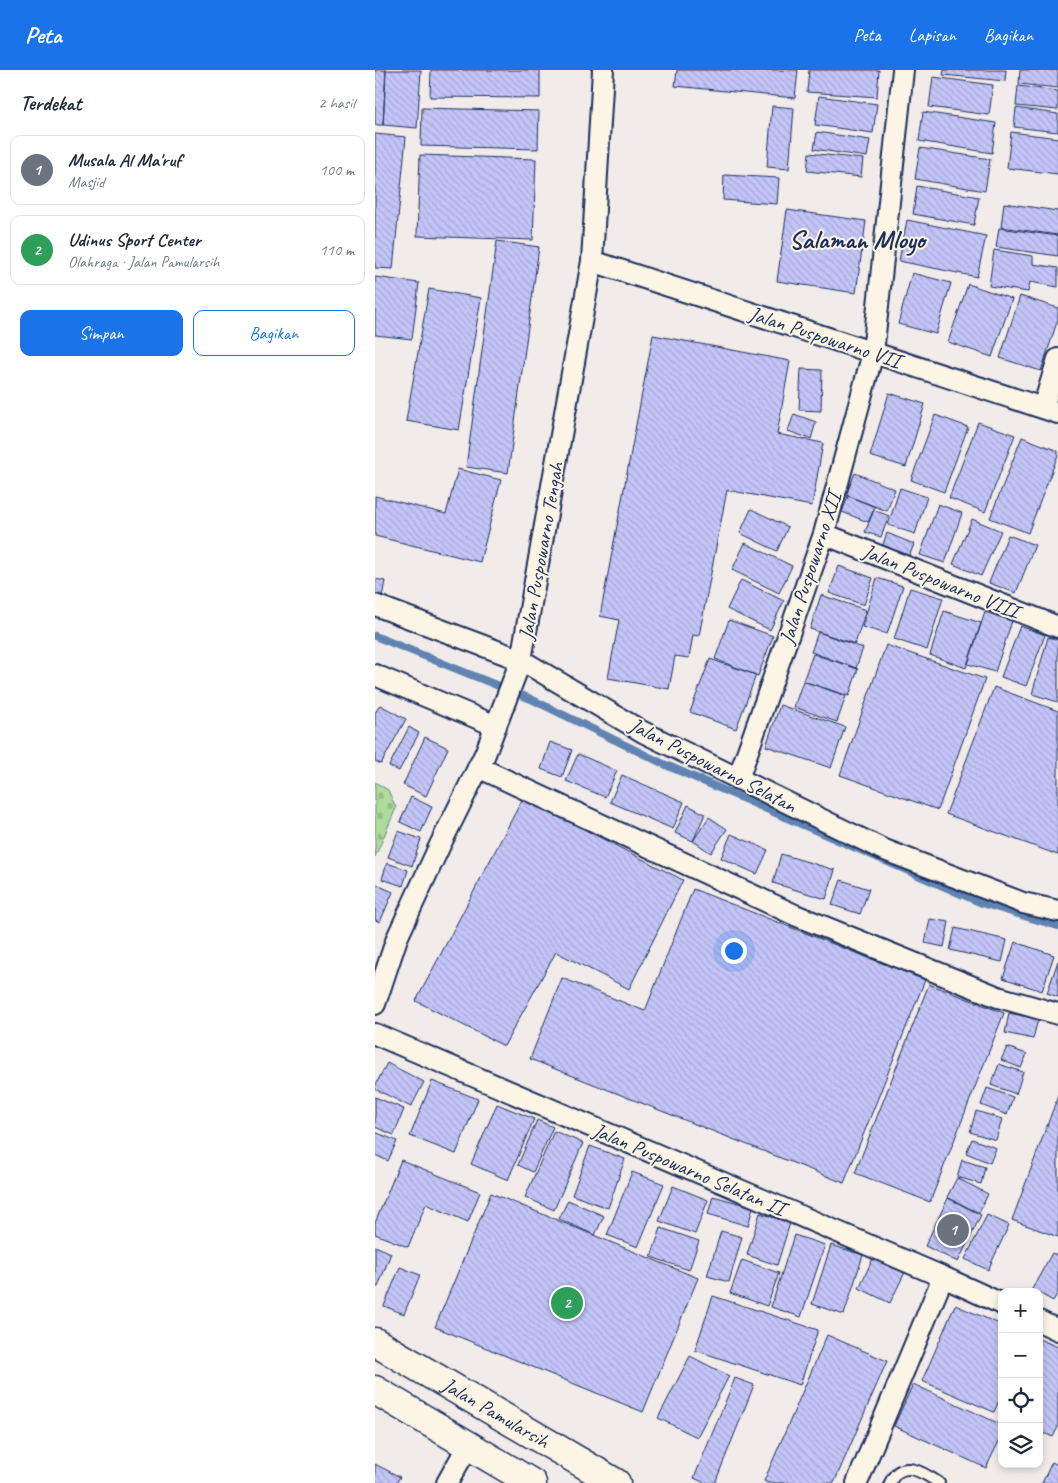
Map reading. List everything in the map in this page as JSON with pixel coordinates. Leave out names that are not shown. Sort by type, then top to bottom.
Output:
[{"type":"highway","name":"Jalan Pamularsih","points":[[375,1342],[616,1483]]},
{"type":"highway","name":"Jalan Pamularsih","points":[[375,1390],[532,1483]]},
{"type":"street","name":"Jalan Puspowarno Tengah","points":[[375,1004],[397,938],[477,767],[485,754],[519,666],[592,261],[603,70]]},
{"type":"street","name":"Jalan Puspowarno XII","points":[[738,780],[824,534],[873,353],[903,70]]},
{"type":"street","name":"Jalan Puspowarno VII","points":[[592,261],[1051,410]]},
{"type":"street","points":[[1051,410],[1058,359]]},
{"type":"street","name":"Jalan Puspowarno VIII","points":[[824,534],[1058,627]]},
{"type":"street","name":"Jalan Puspowarno Selatan","points":[[375,605],[519,666],[738,780],[882,849],[1023,903],[1058,911]]},
{"type":"street","points":[[375,675],[497,721]]},
{"type":"street","points":[[477,767],[795,915],[998,997],[1058,1014]]},
{"type":"street","name":"Jalan Puspowarno Selatan II","points":[[375,1034],[998,1302]]},
{"type":"street","points":[[857,1483],[943,1277]]},
{"type":"street","points":[[1043,1323],[1058,1330]]},
{"type":"street","points":[[447,1483],[469,1444]]},
{"type":"lane","points":[[891,1483],[897,1473],[912,1468],[939,1483]]},
{"type":"green space","points":[[375,782],[388,790],[396,808],[375,857]]},
{"type":"building","points":[[375,70],[386,70],[383,125],[375,125]]},
{"type":"building","points":[[386,70],[421,70],[417,128],[383,125]]},
{"type":"building","points":[[431,70],[540,70],[540,98],[430,97]]},
{"type":"building","points":[[677,70],[798,70],[795,98],[675,86]]},
{"type":"building","points":[[809,70],[879,70],[877,97],[807,92]]},
{"type":"building","points":[[944,70],[1006,70],[1005,81],[943,75]]},
{"type":"building","points":[[1020,70],[1058,70],[1058,88],[1019,84]]},
{"type":"building","points":[[933,77],[993,85],[989,115],[929,107]]},
{"type":"building","points":[[1018,86],[1058,91],[1058,110],[1016,106]]},
{"type":"building","points":[[819,96],[877,104],[873,133],[815,125]]},
{"type":"building","points":[[772,106],[794,108],[789,169],[767,167]]},
{"type":"building","points":[[422,108],[539,111],[538,149],[421,146]]},
{"type":"building","points":[[1016,108],[1058,114],[1058,132],[1014,127]]},
{"type":"building","points":[[923,112],[996,123],[992,153],[919,141]]},
{"type":"building","points":[[817,132],[870,140],[867,157],[814,149]]},
{"type":"building","points":[[1011,132],[1058,138],[1058,174],[1007,168]]},
{"type":"building","points":[[375,134],[406,137],[393,269],[375,268]]},
{"type":"building","points":[[920,148],[990,159],[985,191],[915,179]]},
{"type":"building","points":[[809,153],[863,159],[861,177],[807,171]]},
{"type":"building","points":[[420,155],[536,159],[533,240],[417,236]]},
{"type":"building","points":[[724,175],[779,178],[777,204],[723,200]]},
{"type":"building","points":[[917,186],[979,197],[974,225],[913,214]]},
{"type":"building","points":[[1004,203],[1058,211],[1058,235],[1001,227]]},
{"type":"building","points":[[787,210],[866,221],[856,293],[777,281]]},
{"type":"building","points":[[907,220],[986,236],[977,277],[899,261]]},
{"type":"building","points":[[999,228],[1058,236],[1058,256],[996,247]]},
{"type":"building","points":[[497,241],[539,247],[508,473],[466,467]]},
{"type":"building","points":[[994,250],[1033,256],[1033,264],[1058,268],[1058,287],[1030,282],[1028,292],[989,286]]},
{"type":"building","points":[[912,273],[951,283],[936,334],[898,324]]},
{"type":"building","points":[[375,277],[419,283],[412,339],[375,335]]},
{"type":"building","points":[[968,284],[1012,299],[992,357],[948,342]]},
{"type":"building","points":[[429,289],[481,298],[459,430],[406,421]]},
{"type":"building","points":[[1020,296],[1058,308],[1058,319],[1041,371],[1000,358]]},
{"type":"building","points":[[653,335],[790,361],[777,434],[823,443],[812,506],[727,490],[699,636],[693,635],[689,658],[675,656],[669,689],[608,678],[619,620],[600,616]]},
{"type":"building","points":[[801,369],[822,370],[821,411],[799,410]]},
{"type":"building","points":[[889,393],[925,404],[906,467],[870,456]]},
{"type":"building","points":[[794,414],[816,422],[811,439],[788,431]]},
{"type":"building","points":[[935,415],[968,427],[944,492],[911,480]]},
{"type":"building","points":[[978,422],[1015,435],[985,512],[949,498]]},
{"type":"building","points":[[1022,437],[1058,451],[1028,533],[990,518]]},
{"type":"building","points":[[458,469],[501,480],[480,562],[375,536],[375,496],[446,514]]},
{"type":"building","points":[[855,473],[895,489],[887,511],[846,495]]},
{"type":"building","points":[[900,488],[927,497],[915,534],[888,525]]},
{"type":"building","points":[[848,496],[875,507],[868,522],[842,512]]},
{"type":"building","points":[[938,504],[962,513],[945,563],[920,555]]},
{"type":"building","points":[[751,509],[788,527],[777,551],[740,533]]},
{"type":"building","points":[[874,510],[889,516],[881,537],[865,532]]},
{"type":"building","points":[[972,519],[1001,531],[981,576],[953,564]]},
{"type":"building","points":[[887,533],[914,544],[909,557],[882,547]]},
{"type":"building","points":[[1008,535],[1035,545],[1016,593],[989,583]]},
{"type":"building","points":[[745,543],[792,566],[779,593],[732,570]]},
{"type":"building","points":[[839,566],[873,578],[864,605],[829,593]]},
{"type":"building","points":[[877,578],[903,586],[887,634],[862,627]]},
{"type":"building","points":[[375,579],[385,581],[382,597],[375,595]]},
{"type":"building","points":[[741,580],[784,601],[770,630],[727,609]]},
{"type":"building","points":[[910,588],[943,598],[927,650],[894,639]]},
{"type":"building","points":[[821,595],[866,610],[855,644],[810,629]]},
{"type":"building","points":[[944,611],[981,623],[966,668],[930,655]]},
{"type":"building","points":[[985,612],[1012,621],[995,672],[968,664]]},
{"type":"building","points":[[729,620],[773,636],[758,676],[715,659]]},
{"type":"building","points":[[1020,626],[1045,635],[1026,686],[1001,677]]},
{"type":"building","points":[[818,632],[863,648],[856,668],[811,652]]},
{"type":"building","points":[[1048,637],[1058,640],[1058,702],[1032,694]]},
{"type":"building","points":[[886,645],[985,679],[938,810],[840,775]]},
{"type":"building","points":[[813,654],[858,669],[849,696],[803,681]]},
{"type":"building","points":[[710,659],[756,675],[736,729],[690,712]]},
{"type":"building","points":[[803,681],[846,696],[837,722],[794,707]]},
{"type":"building","points":[[994,687],[1058,711],[1058,855],[946,814]]},
{"type":"building","points":[[380,705],[406,719],[381,764],[375,761],[375,713]]},
{"type":"building","points":[[780,705],[845,727],[831,768],[766,746]]},
{"type":"building","points":[[409,727],[419,733],[399,771],[389,766]]},
{"type":"building","points":[[425,737],[448,748],[426,796],[403,785]]},
{"type":"building","points":[[550,742],[572,750],[562,777],[541,769]]},
{"type":"building","points":[[578,754],[617,771],[605,797],[566,781]]},
{"type":"building","points":[[622,775],[684,802],[673,829],[610,802]]},
{"type":"building","points":[[411,797],[432,807],[421,832],[400,822]]},
{"type":"building","points":[[523,798],[683,880],[629,989],[556,952],[504,1046],[416,1001]]},
{"type":"building","points":[[688,805],[705,814],[693,841],[675,833]]},
{"type":"building","points":[[709,817],[727,829],[711,853],[693,841]]},
{"type":"building","points":[[398,831],[421,839],[412,866],[388,857]]},
{"type":"building","points":[[731,834],[768,850],[757,874],[721,858]]},
{"type":"building","points":[[781,854],[835,870],[826,899],[773,883]]},
{"type":"building","points":[[387,863],[408,870],[403,886],[382,879]]},
{"type":"building","points":[[841,880],[869,889],[860,914],[832,905]]},
{"type":"building","points":[[375,884],[393,892],[380,922],[375,920]]},
{"type":"building","points":[[693,889],[925,980],[844,1183],[530,1059],[562,978],[645,1011]]},
{"type":"building","points":[[930,919],[949,922],[944,947],[925,943]]},
{"type":"building","points":[[955,928],[1007,940],[1002,962],[950,950]]},
{"type":"building","points":[[1015,942],[1054,955],[1042,991],[1003,978]]},
{"type":"building","points":[[1058,961],[1058,997],[1047,993]]},
{"type":"building","points":[[929,984],[1004,1013],[930,1202],[855,1173]]},
{"type":"building","points":[[1009,1013],[1038,1019],[1033,1039],[1005,1033]]},
{"type":"building","points":[[1007,1047],[1027,1054],[1021,1068],[1001,1060]]},
{"type":"building","points":[[387,1063],[424,1082],[411,1107],[375,1089]]},
{"type":"building","points":[[999,1064],[1023,1072],[1016,1094],[991,1085]]},
{"type":"building","points":[[432,1081],[478,1099],[456,1154],[410,1136]]},
{"type":"building","points":[[987,1088],[1013,1097],[1007,1115],[981,1105]]},
{"type":"building","points":[[1058,1096],[1058,1237],[1012,1220]]},
{"type":"building","points":[[375,1097],[404,1109],[394,1135],[375,1127]]},
{"type":"building","points":[[497,1104],[534,1119],[508,1180],[471,1164]]},
{"type":"building","points":[[976,1111],[1002,1119],[996,1140],[970,1132]]},
{"type":"building","points":[[537,1120],[553,1127],[533,1172],[518,1165]]},
{"type":"building","points":[[554,1131],[583,1143],[554,1210],[525,1197]]},
{"type":"building","points":[[375,1132],[397,1141],[388,1161],[375,1155]]},
{"type":"building","points":[[972,1139],[996,1148],[990,1163],[966,1153]]},
{"type":"building","points":[[590,1146],[625,1159],[608,1208],[572,1195]]},
{"type":"building","points":[[401,1160],[480,1192],[468,1222],[426,1204],[408,1247],[375,1234],[375,1223]]},
{"type":"building","points":[[962,1160],[985,1167],[981,1184],[957,1177]]},
{"type":"building","points":[[632,1172],[664,1184],[638,1247],[607,1235]]},
{"type":"building","points":[[957,1178],[988,1194],[979,1213],[947,1197]]},
{"type":"building","points":[[673,1186],[708,1200],[695,1234],[659,1221]]},
{"type":"building","points":[[491,1193],[698,1278],[643,1412],[435,1327]]},
{"type":"building","points":[[713,1196],[753,1207],[748,1226],[708,1214]]},
{"type":"building","points":[[948,1198],[981,1215],[958,1262],[925,1246]]},
{"type":"building","points":[[568,1200],[604,1216],[595,1235],[559,1219]]},
{"type":"building","points":[[760,1213],[790,1223],[777,1265],[747,1255]]},
{"type":"building","points":[[987,1215],[1009,1225],[988,1270],[965,1259]]},
{"type":"building","points":[[661,1228],[699,1241],[689,1270],[651,1257]]},
{"type":"building","points":[[721,1231],[742,1237],[729,1282],[707,1276]]},
{"type":"building","points":[[794,1235],[825,1245],[801,1317],[771,1307]]},
{"type":"building","points":[[831,1245],[863,1255],[844,1315],[812,1304]]},
{"type":"building","points":[[375,1246],[391,1253],[378,1287],[375,1286]]},
{"type":"building","points":[[1052,1253],[1058,1256],[1058,1293],[1053,1301],[1043,1295],[1043,1288],[1033,1288]]},
{"type":"building","points":[[875,1254],[907,1268],[890,1303],[859,1288]]},
{"type":"building","points":[[742,1260],[779,1273],[767,1306],[730,1293]]},
{"type":"building","points":[[400,1267],[420,1275],[404,1314],[384,1306]]},
{"type":"building","points":[[713,1296],[818,1330],[800,1385],[695,1350]]},
{"type":"building","points":[[955,1305],[998,1323],[998,1403],[994,1412],[922,1381]]},
{"type":"building","points":[[827,1335],[887,1361],[834,1483],[767,1483],[764,1481]]},
{"type":"building","points":[[1043,1341],[1058,1347],[1058,1427],[1053,1437],[1043,1433]]},
{"type":"building","points":[[690,1356],[729,1376],[697,1437],[658,1418]]},
{"type":"building","points":[[735,1378],[754,1385],[715,1483],[705,1483],[694,1478]]},
{"type":"building","points":[[913,1384],[998,1423],[998,1443],[986,1468],[894,1426]]},
{"type":"building","points":[[1052,1462],[1058,1465],[1058,1483],[1042,1483]]},
{"type":"building","points":[[375,1464],[400,1477],[396,1483],[375,1483]]},
{"type":"waterway","points":[[375,636],[531,699],[666,765],[982,903],[1058,926]]},
{"type":"place","name":"Musala Al Ma'ruf","points":[[953,1230]]},
{"type":"place","name":"Udinus Sport Center","points":[[567,1303]]},
{"type":"district","name":"Salaman Mloyo","points":[[857,239]]}]
